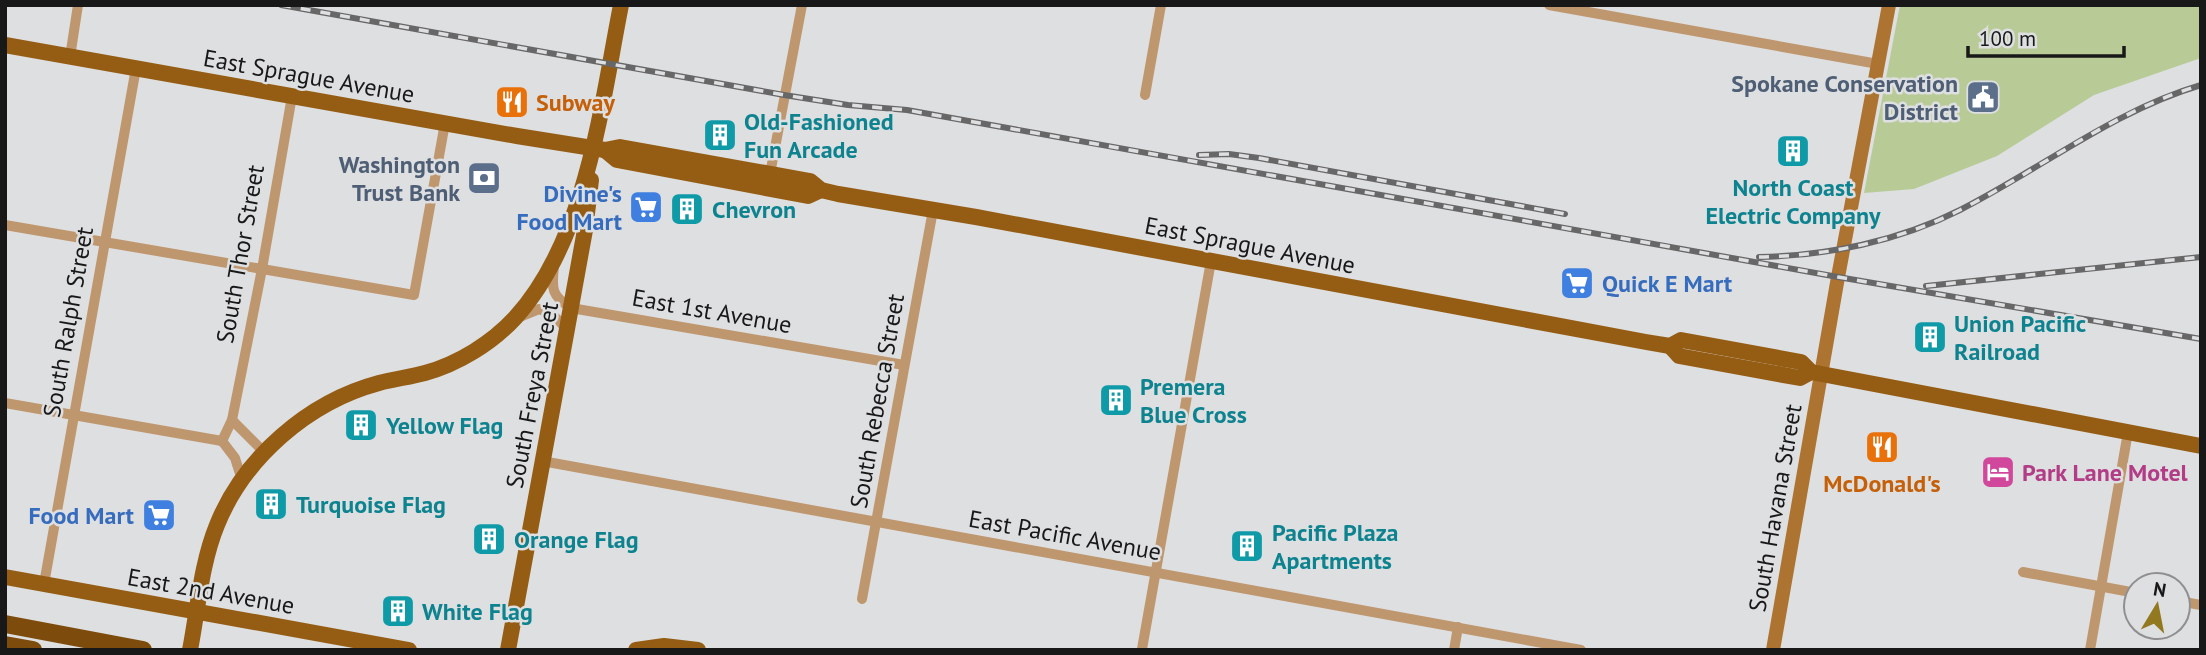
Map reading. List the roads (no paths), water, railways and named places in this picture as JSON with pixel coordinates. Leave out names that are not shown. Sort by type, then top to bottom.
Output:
[{"type":"highway","points":[[5,624],[143,650]]},
{"type":"highway","points":[[5,645],[33,650]]},
{"type":"main road","points":[[191,647],[209,548],[216,526],[242,480],[264,452],[295,426],[331,403],[376,384],[449,365],[490,340],[514,319],[537,290],[555,258],[599,149],[621,5]]},
{"type":"main road","name":"East Sprague Avenue","points":[[5,45],[599,149],[620,146],[810,181],[821,190],[1670,346],[1679,356],[1709,362],[1800,378],[1816,373],[2201,446]]},
{"type":"main road","name":"East Sprague Avenue","points":[[599,149],[617,160],[808,195],[821,190]]},
{"type":"main road","name":"South Freya Street","points":[[508,650],[599,149]]},
{"type":"main road","name":"East 2nd Avenue","points":[[5,577],[409,650]]},
{"type":"main road","points":[[636,650],[664,646],[698,650]]},
{"type":"street","points":[[70,57],[78,5]]},
{"type":"street","points":[[769,174],[802,5]]},
{"type":"street","points":[[1145,95],[1161,5]]},
{"type":"street","points":[[1549,5],[1878,64]]},
{"type":"street","name":"South Havana Street","points":[[1773,650],[1816,373],[1889,5]]},
{"type":"street","name":"South Ralph Street","points":[[44,584],[136,68]]},
{"type":"street","name":"South Thor Street","points":[[222,442],[232,420],[292,96]]},
{"type":"street","points":[[5,225],[414,295],[445,123]]},
{"type":"street","name":"South Rebecca Street","points":[[862,599],[933,210]]},
{"type":"street","points":[[555,258],[552,290],[560,301],[571,308]]},
{"type":"street","points":[[1142,649],[1211,261]]},
{"type":"street","name":"East 1st Avenue","points":[[571,308],[904,366]]},
{"type":"street","points":[[514,319],[540,309],[552,314],[568,329]]},
{"type":"street","points":[[5,403],[222,442],[235,458],[242,480]]},
{"type":"street","points":[[232,420],[264,452]]},
{"type":"street","points":[[2090,650],[2127,432]]},
{"type":"street","name":"East Pacific Avenue","points":[[542,461],[1581,650]]},
{"type":"street","points":[[2023,572],[2122,591]]},
{"type":"street","points":[[1454,650],[1458,627]]},
{"type":"railway","points":[[281,5],[784,95],[848,105],[907,110],[1838,277],[2201,339]]},
{"type":"railway","points":[[1759,257],[1811,254],[1862,245],[1937,221],[1990,194],[2107,125],[2169,96],[2201,85]]},
{"type":"railway","points":[[1199,155],[1229,154],[1259,158],[1565,214]]},
{"type":"railway","points":[[1926,286],[2201,257]]},
{"type":"place","name":"Spokane Conservation District","points":[[1983,97]]},
{"type":"place","name":"Subway","points":[[512,102]]},
{"type":"place","name":"Old-Fashioned Fun Arcade","points":[[720,135]]},
{"type":"place","name":"North Coast Electric Company","points":[[1793,151]]},
{"type":"place","name":"Washington Trust Bank","points":[[484,178]]},
{"type":"place","name":"Divine's Food Mart","points":[[646,207]]},
{"type":"place","name":"Chevron","points":[[687,209]]},
{"type":"place","name":"Quick E Mart","points":[[1577,283]]},
{"type":"place","name":"Union Pacific Railroad","points":[[1930,337]]},
{"type":"place","name":"Premera Blue Cross","points":[[1116,400]]},
{"type":"place","name":"Yellow Flag","points":[[361,425]]},
{"type":"place","name":"McDonald's","points":[[1882,447]]},
{"type":"place","name":"Park Lane Motel","points":[[1998,472]]},
{"type":"place","name":"Turquoise Flag","points":[[271,504]]},
{"type":"place","name":"Food Mart","points":[[159,515]]},
{"type":"place","name":"Orange Flag","points":[[489,539]]},
{"type":"place","name":"Pacific Plaza Apartments","points":[[1247,546]]},
{"type":"place","name":"White Flag","points":[[398,611]]}]
